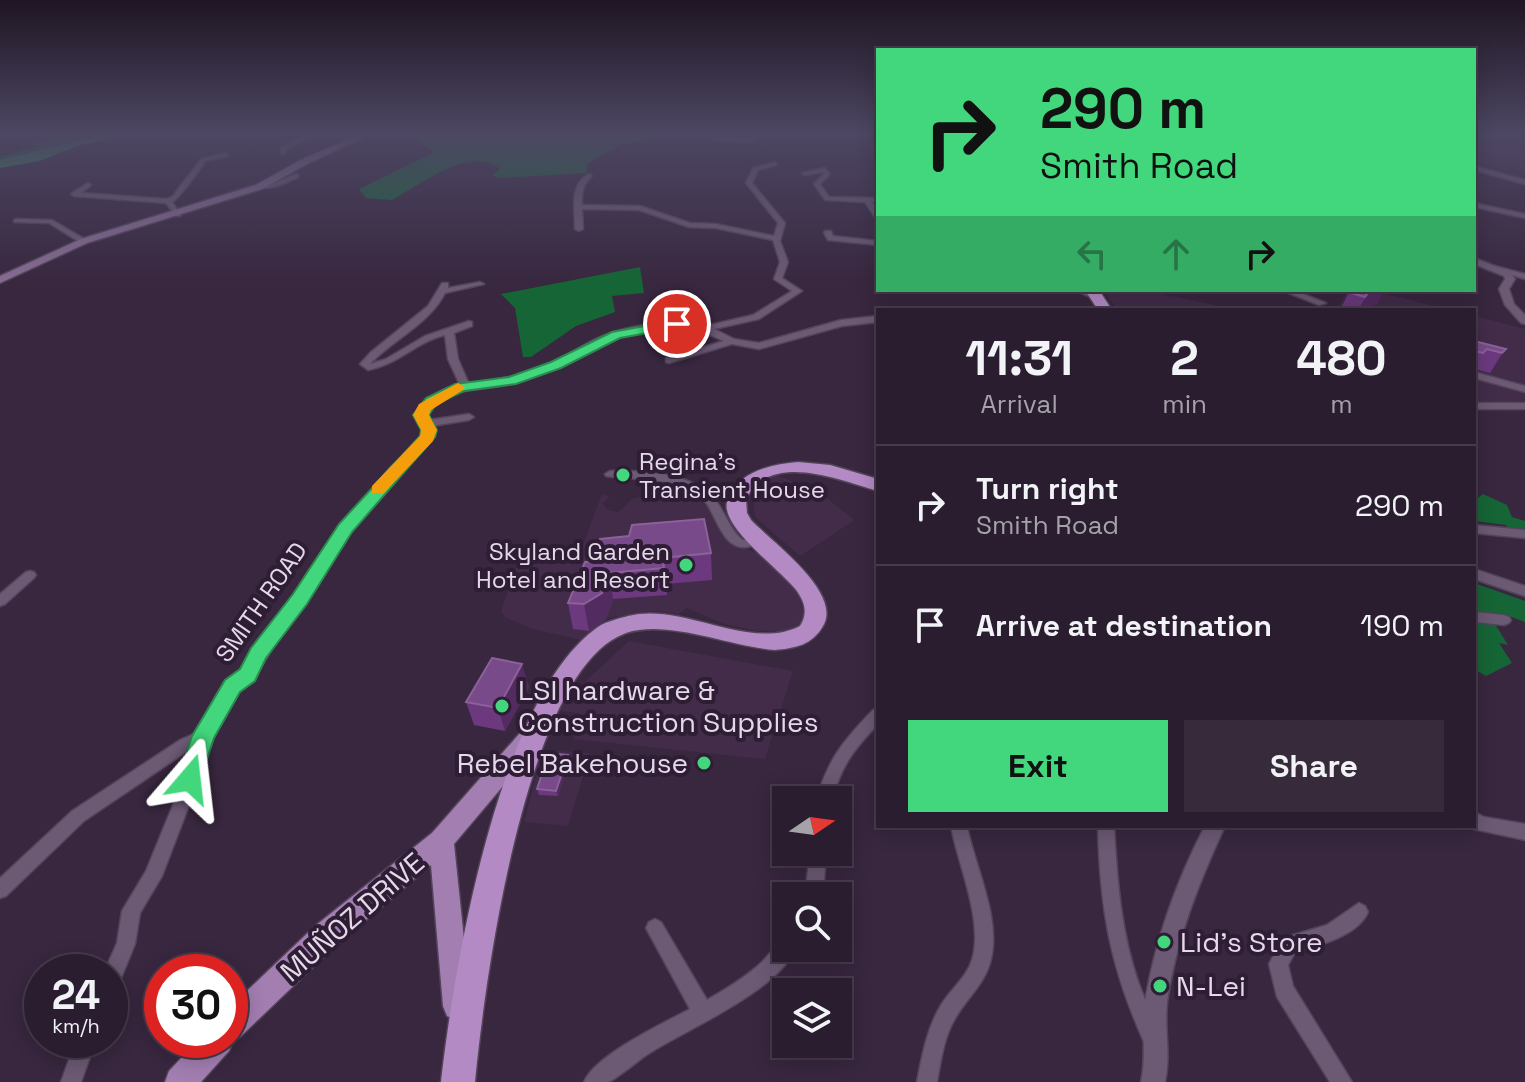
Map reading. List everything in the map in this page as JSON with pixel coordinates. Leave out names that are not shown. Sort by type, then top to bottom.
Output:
[{"type":"highway","points":[[458,1082],[460,1039],[490,881],[535,731],[558,685],[602,635],[619,627],[651,621],[672,623],[762,641],[794,639],[808,632],[815,618],[807,587],[784,560],[758,541],[740,522],[736,501],[746,486],[766,473],[786,467],[816,467],[876,484]]},
{"type":"main road","points":[[0,280],[84,241],[178,215],[267,182]]},
{"type":"main road","name":"MUÑOZ DRIVE","points":[[248,1010],[325,936],[441,841],[502,774],[535,731]]},
{"type":"main road","name":"MUÑOZ DRIVE","points":[[441,841],[460,1039]]},
{"type":"main road","points":[[180,1082],[202,1058]]},
{"type":"street","points":[[88,185],[74,194],[168,201],[176,197],[181,182]]},
{"type":"street","points":[[259,187],[281,182]]},
{"type":"street","points":[[579,229],[581,182]]},
{"type":"street","points":[[709,328],[756,317],[798,291],[778,279],[784,262],[777,239],[782,223],[751,182]]},
{"type":"street","points":[[819,182],[827,199],[876,200]]},
{"type":"street","points":[[168,201],[178,215]]},
{"type":"street","points":[[868,201],[876,215]]},
{"type":"street","points":[[1476,205],[1525,216]]},
{"type":"street","points":[[578,207],[637,208],[689,225],[716,226],[777,239]]},
{"type":"street","points":[[16,221],[50,221],[84,241]]},
{"type":"street","points":[[828,233],[831,238],[842,241],[876,243]]},
{"type":"street","points":[[1476,262],[1525,277]]},
{"type":"street","points":[[1498,268],[1509,276],[1504,289],[1507,299],[1525,321]]},
{"type":"street","points":[[469,324],[418,342],[382,365],[365,364],[380,346],[431,309],[444,288],[480,284]]},
{"type":"street","points":[[1290,292],[1324,307]]},
{"type":"street","name":"SMITH ROAD","points":[[122,954],[131,911],[153,876],[183,800],[203,736],[232,686],[248,675],[258,654],[300,599],[331,547],[395,469],[427,437],[429,430],[422,411],[431,401],[465,385],[517,379],[556,365],[605,338],[635,329],[677,324],[709,328],[732,341],[766,345],[826,327],[876,319]]},
{"type":"street","points":[[449,332],[453,359],[465,385]]},
{"type":"street","points":[[669,360],[732,341]]},
{"type":"street","points":[[1476,376],[1525,389]]},
{"type":"street","points":[[1476,406],[1525,406]]},
{"type":"street","points":[[425,424],[469,417]]},
{"type":"street","points":[[610,474],[647,473],[698,490],[708,497],[736,541],[742,544],[758,541]]},
{"type":"street","points":[[1476,529],[1525,534]]},
{"type":"street","points":[[0,601],[30,575]]},
{"type":"street","points":[[1476,575],[1525,591]]},
{"type":"street","points":[[1476,617],[1504,620]]},
{"type":"street","points":[[828,786],[841,752],[876,716]]},
{"type":"street","points":[[0,890],[78,816],[185,744],[203,736]]},
{"type":"street","points":[[1476,821],[1525,832]]},
{"type":"street","points":[[927,1082],[935,1040],[948,1012],[978,970],[984,947],[979,909],[959,828]]},
{"type":"street","points":[[1106,828],[1107,884],[1115,937],[1134,1004],[1157,1047]]},
{"type":"street","points":[[1153,1082],[1157,1047],[1156,1006],[1169,947],[1197,862],[1214,828]]},
{"type":"street","points":[[1342,1082],[1284,990],[1278,964],[1289,944],[1331,933],[1359,912]]},
{"type":"street","points":[[655,928],[703,1012]]},
{"type":"street","points":[[594,1082],[628,1055],[703,1012],[772,968],[776,962]]},
{"type":"street","points":[[71,1082],[80,1058]]},
{"type":"shaded area","points":[[1104,292],[1153,292],[1228,308],[1116,308]]},
{"type":"shaded area","points":[[1347,292],[1378,292],[1443,308],[1338,308]]},
{"type":"shaded area","points":[[1476,317],[1525,329],[1525,388],[1476,376]]},
{"type":"shaded area","points":[[1476,377],[1525,390],[1525,401],[1476,402]]},
{"type":"shaded area","points":[[774,474],[819,492],[855,520],[800,556],[755,517],[752,493]]},
{"type":"shaded area","name":"Skyland Garden Hotel and Resort","points":[[653,479],[702,494],[740,546],[762,555],[799,595],[804,615],[799,626],[789,631],[757,631],[724,624],[687,608],[679,614],[657,611],[607,618],[603,628],[596,627],[582,640],[532,629],[505,617],[501,611],[521,552],[577,561],[602,494],[610,496],[603,504],[608,510],[618,512],[632,499],[641,497],[641,484]]},
{"type":"shaded area","points":[[629,641],[793,671],[765,759],[573,739],[579,713],[558,711],[561,704]]},
{"type":"shaded area","points":[[543,750],[590,753],[568,826],[524,822]]},
{"type":"green space","points":[[372,182],[421,182],[392,200],[366,198],[359,189]]},
{"type":"green space","points":[[640,267],[644,293],[612,296],[615,312],[576,326],[531,357],[523,357],[515,308],[501,294]]},
{"type":"green space","points":[[1483,494],[1507,505],[1512,517],[1525,521],[1525,533],[1510,532],[1506,525],[1476,521],[1476,499]]},
{"type":"green space","points":[[1477,584],[1525,601],[1525,622],[1506,615],[1476,612]]},
{"type":"green space","points":[[1476,619],[1495,624],[1508,645],[1499,643],[1512,663],[1486,676],[1476,670]]},
{"type":"building","points":[[1348,292],[1369,292],[1365,297]]},
{"type":"building","points":[[1476,342],[1506,349],[1502,353],[1487,349],[1483,353],[1476,351]]},
{"type":"building","points":[[704,519],[711,553],[663,558],[664,568],[609,573],[602,593],[584,604],[568,603],[585,562],[596,561],[600,539],[629,536],[632,525]]},
{"type":"building","points":[[492,658],[522,664],[498,708],[466,702]]},
{"type":"building","points":[[549,753],[568,755],[556,791],[537,789]]},
{"type":"slow traffic","points":[[378,489],[427,437],[429,430],[421,415],[424,408],[442,394],[458,387]]},
{"type":"place","name":"Regina's Transient House","points":[[623,475]]},
{"type":"place","name":"Skyland Garden Hotel and Resort","points":[[686,565]]},
{"type":"place","name":"LSI hardware & Construction Supplies","points":[[502,706]]},
{"type":"place","name":"Rebel Bakehouse","points":[[704,763]]},
{"type":"place","name":"Lid's Store","points":[[1164,942]]},
{"type":"place","name":"N-Lei","points":[[1160,986]]},
{"type":"route","points":[[190,779],[203,736],[232,686],[248,675],[258,654],[300,599],[345,528],[427,437],[429,430],[421,415],[431,401],[465,385],[511,381],[556,365],[605,338],[635,329],[677,324]]}]
